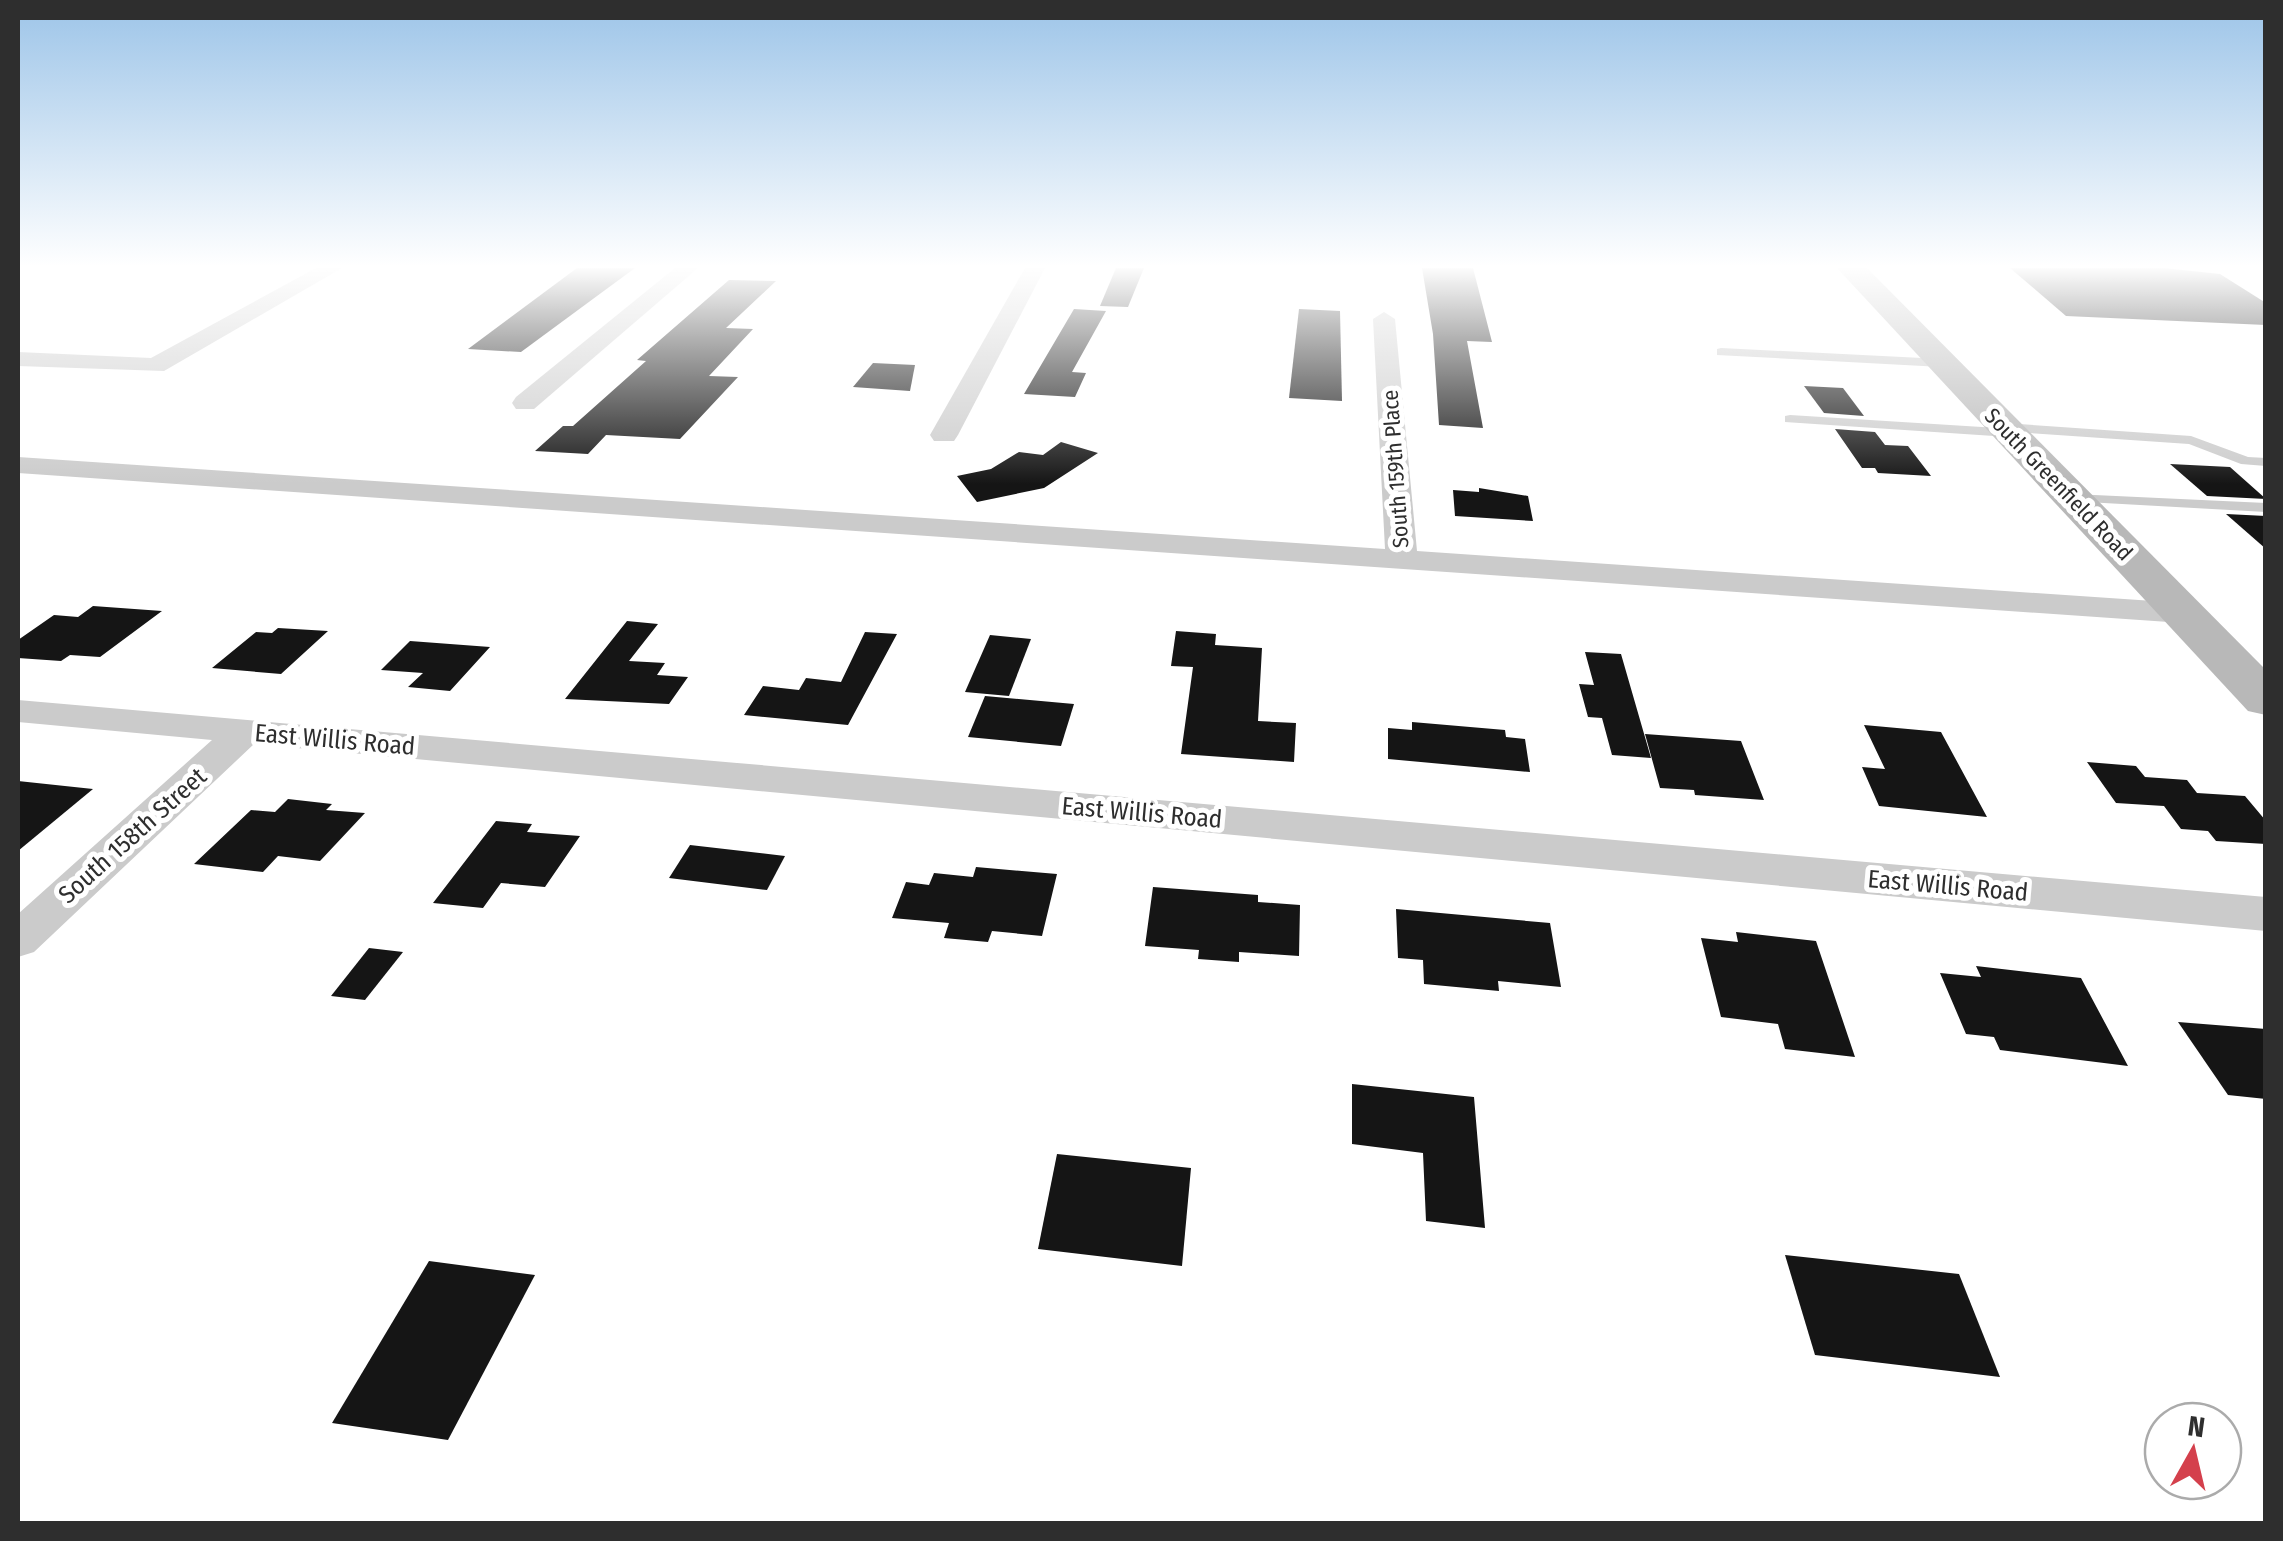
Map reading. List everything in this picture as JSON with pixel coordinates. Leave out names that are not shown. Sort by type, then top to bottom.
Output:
[{"type":"main road","name":"South Greenfield Road","points":[[1920,340],[2266,700]]},
{"type":"street","points":[[18,359],[155,366],[202,340]]},
{"type":"street","points":[[525,403],[601,340]]},
{"type":"street","points":[[944,435],[996,340]]},
{"type":"street","name":"South 159th Place","points":[[1386,340],[1402,560]]},
{"type":"street","points":[[18,466],[2183,613]]},
{"type":"street","name":"East Willis Road","points":[[18,711],[2266,914]]},
{"type":"street","name":"South 158th Street","points":[[18,940],[246,731]]},
{"type":"lane","points":[[1721,352],[1942,363]]},
{"type":"lane","points":[[1790,420],[2191,440],[2246,461],[2266,462]]},
{"type":"lane","points":[[2071,498],[2266,508]]},
{"type":"building","points":[[480,340],[537,340],[521,352],[468,349]]},
{"type":"building","points":[[660,340],[743,340],[709,376],[738,377],[680,439],[606,435],[588,454],[535,451],[563,426],[573,426],[646,361],[637,360]]},
{"type":"building","points":[[1056,340],[1090,340],[1072,372],[1086,373],[1075,397],[1024,394]]},
{"type":"building","points":[[1296,340],[1341,340],[1342,401],[1289,398]]},
{"type":"building","points":[[1433,340],[1491,340],[1467,341],[1483,428],[1439,425]]},
{"type":"building","points":[[873,363],[915,365],[910,391],[853,387]]},
{"type":"building","points":[[1804,386],[1843,388],[1864,416],[1824,413]]},
{"type":"building","points":[[1835,429],[1875,432],[1885,445],[1908,446],[1931,476],[1878,473],[1875,468],[1862,468]]},
{"type":"building","points":[[1061,442],[1098,453],[1044,488],[977,502],[957,476],[991,469],[1019,452],[1043,455]]},
{"type":"building","points":[[2170,464],[2230,467],[2266,499],[2207,496]]},
{"type":"building","points":[[1479,488],[1528,496],[1533,521],[1455,516],[1453,490],[1479,492]]},
{"type":"building","points":[[2226,514],[2266,516],[2266,549]]},
{"type":"building","points":[[93,606],[162,611],[100,657],[70,655],[61,661],[18,658],[18,640],[54,615],[78,617]]},
{"type":"building","points":[[627,621],[658,624],[629,661],[665,663],[657,675],[688,677],[669,704],[565,699]]},
{"type":"building","points":[[278,628],[328,631],[281,674],[212,668],[256,632],[272,633]]},
{"type":"building","points":[[1176,631],[1216,634],[1215,645],[1262,648],[1258,721],[1296,723],[1294,762],[1181,754],[1193,667],[1171,666]]},
{"type":"building","points":[[865,632],[897,634],[848,725],[744,715],[763,686],[799,690],[806,678],[841,682]]},
{"type":"building","points":[[990,635],[1031,639],[1009,696],[965,692]]},
{"type":"building","points":[[410,641],[490,647],[450,691],[408,687],[423,673],[381,670]]},
{"type":"building","points":[[1585,652],[1621,654],[1651,758],[1612,755],[1602,718],[1588,717],[1579,684],[1594,685]]},
{"type":"building","points":[[985,696],[1074,704],[1061,746],[968,737]]},
{"type":"building","points":[[1412,722],[1505,730],[1506,737],[1525,739],[1530,772],[1388,759],[1388,728],[1412,730]]},
{"type":"building","points":[[1864,725],[1941,732],[1987,817],[1879,806],[1862,767],[1885,769]]},
{"type":"building","points":[[1645,734],[1741,741],[1764,800],[1660,788]]},
{"type":"building","points":[[2087,762],[2136,766],[2145,777],[2187,780],[2197,793],[2245,796],[2266,821],[2266,844],[2216,841],[2208,831],[2181,829],[2164,806],[2116,803]]},
{"type":"building","points":[[18,781],[93,789],[18,851]]},
{"type":"building","points":[[288,799],[332,804],[326,810],[365,813],[320,861],[278,856],[263,872],[194,864],[251,810],[275,812]]},
{"type":"building","points":[[496,821],[532,824],[527,832],[580,836],[545,887],[501,883],[483,908],[433,903]]},
{"type":"building","points":[[690,845],[785,856],[767,890],[669,878]]},
{"type":"building","points":[[976,867],[1057,874],[1042,936],[992,931],[988,942],[944,938],[949,923],[892,918],[906,882],[929,885],[934,873],[973,877]]},
{"type":"building","points":[[1153,887],[1258,895],[1258,902],[1300,905],[1299,956],[1239,952],[1239,962],[1198,959],[1199,950],[1145,946]]},
{"type":"building","points":[[1396,909],[1550,923],[1561,987],[1498,981],[1499,991],[1424,984],[1423,960],[1398,958]]},
{"type":"building","points":[[1736,932],[1816,941],[1855,1057],[1785,1049],[1778,1024],[1721,1017],[1701,938],[1738,942]]},
{"type":"building","points":[[369,948],[403,952],[365,1000],[331,996]]},
{"type":"building","points":[[1976,966],[2081,978],[2128,1066],[2000,1050],[1994,1037],[1966,1034],[1940,973],[1981,977]]},
{"type":"building","points":[[2178,1022],[2266,1029],[2266,1099],[2228,1095]]},
{"type":"building","points":[[1352,1084],[1474,1097],[1485,1228],[1426,1221],[1423,1153],[1352,1144]]},
{"type":"building","points":[[1057,1154],[1191,1168],[1182,1266],[1038,1249]]},
{"type":"building","points":[[1785,1255],[1959,1274],[2000,1377],[1815,1355]]},
{"type":"building","points":[[429,1261],[535,1275],[448,1440],[332,1423]]}]
